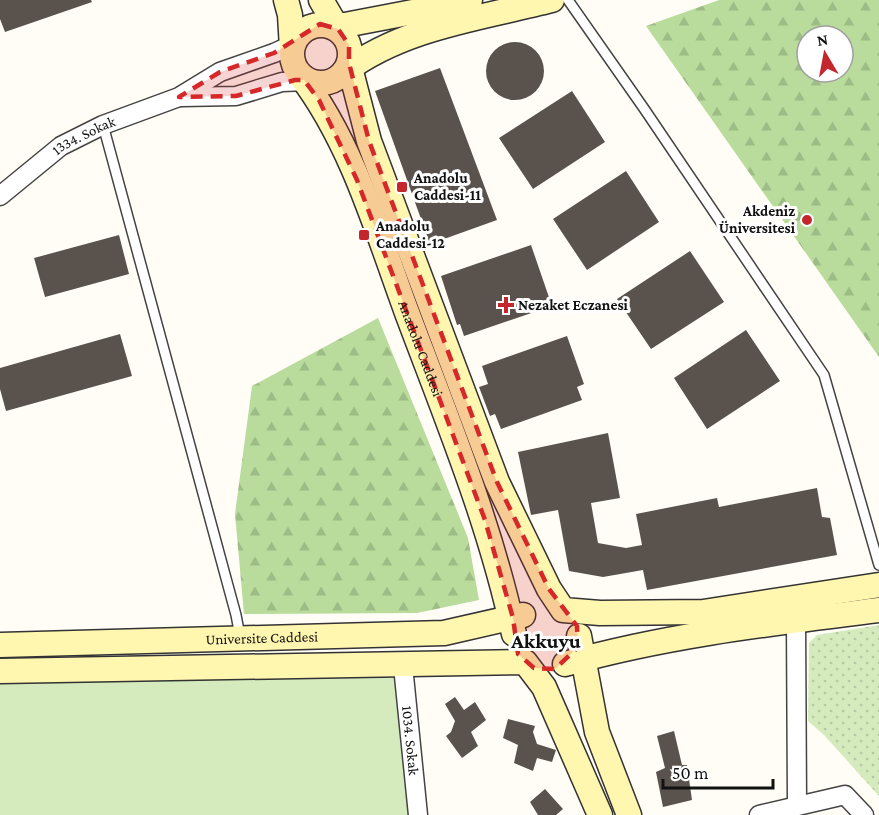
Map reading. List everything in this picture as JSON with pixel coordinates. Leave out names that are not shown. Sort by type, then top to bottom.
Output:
[{"type":"street","points":[[286,0],[290,15],[293,43],[291,58],[294,67],[304,79],[318,83],[337,79],[348,68],[373,52],[421,32],[552,0]]},
{"type":"street","points":[[321,0],[334,26],[345,36],[349,45],[351,54],[348,68]]},
{"type":"street","points":[[293,43],[302,31],[310,26],[320,24],[334,26],[470,0]]},
{"type":"street","name":"1334. Sokak","points":[[0,196],[61,146],[103,125],[179,97],[220,72],[274,53],[293,43]]},
{"type":"street","name":"Anadolu Caddesi","points":[[348,68],[369,141],[497,482],[549,589],[563,610]]},
{"type":"street","name":"1334. Sokak","points":[[179,97],[236,96],[282,82],[304,79]]},
{"type":"street","name":"Anadolu Caddesi","points":[[304,79],[319,100],[357,180],[485,520],[516,622]]},
{"type":"street","points":[[563,610],[600,613],[703,612],[879,585]]},
{"type":"street","points":[[600,815],[544,687],[518,654],[514,644],[516,622],[532,609],[553,606],[571,616],[577,626],[576,653],[597,732],[629,815]]},
{"type":"street","points":[[525,662],[534,668],[555,669],[576,653],[879,610]]},
{"type":"street","points":[[796,620],[796,806]]},
{"type":"street","name":"Universite Caddesi","points":[[0,645],[444,633],[516,622]]},
{"type":"street","name":"Universite Caddesi","points":[[0,671],[403,666],[525,662]]},
{"type":"street","name":"1034. Sokak","points":[[403,666],[418,815]]},
{"type":"street","points":[[759,815],[845,795],[864,815]]},
{"type":"lane","points":[[568,0],[824,375],[879,565]]},
{"type":"lane","points":[[103,125],[236,615],[240,639]]},
{"type":"highlighted area","points":[[320,24],[338,29],[349,45],[349,63],[369,141],[497,482],[549,589],[577,626],[578,647],[555,669],[534,668],[518,654],[513,618],[485,520],[357,180],[319,100],[304,80],[295,80],[236,96],[179,97],[220,72],[274,53]]},
{"type":"green space","name":"Akdeniz Üniversitesi","points":[[719,0],[879,0],[879,357],[646,26]]},
{"type":"green space","points":[[378,318],[468,538],[479,600],[417,613],[244,614],[235,514],[252,386]]},
{"type":"green space","points":[[879,625],[879,796],[824,735],[808,721],[809,643],[817,635]]},
{"type":"green space","points":[[403,666],[419,815],[0,815],[0,671]]},
{"type":"building","points":[[0,0],[91,0],[92,2],[5,32],[0,19]]},
{"type":"building","points":[[509,42],[521,42],[531,46],[540,55],[544,77],[536,92],[521,100],[509,100],[499,96],[490,87],[486,77],[486,65],[490,55],[499,46]]},
{"type":"building","points":[[440,68],[497,220],[430,244],[375,91]]},
{"type":"building","points":[[572,91],[605,142],[533,189],[499,138]]},
{"type":"building","points":[[626,171],[659,222],[587,270],[553,219]]},
{"type":"building","points":[[119,235],[129,274],[45,297],[34,258]]},
{"type":"building","points":[[531,245],[552,306],[464,336],[460,324],[457,325],[441,276]]},
{"type":"building","points":[[690,251],[724,302],[651,349],[617,299]]},
{"type":"building","points":[[746,330],[780,381],[707,429],[674,378]]},
{"type":"building","points":[[120,334],[132,376],[6,411],[0,389],[0,368]]},
{"type":"building","points":[[567,336],[584,384],[577,387],[582,400],[501,429],[495,414],[490,416],[479,387],[488,384],[482,366]]},
{"type":"building","points":[[608,433],[620,498],[591,503],[598,543],[626,548],[642,545],[636,514],[717,498],[719,507],[817,488],[822,517],[830,518],[837,555],[647,590],[643,570],[603,577],[569,571],[558,510],[531,515],[518,452]]},
{"type":"building","points":[[455,697],[464,710],[475,702],[486,720],[471,732],[478,746],[462,758],[446,736],[451,732],[455,721],[445,704]]},
{"type":"building","points":[[508,719],[535,726],[533,732],[537,744],[556,750],[552,762],[537,758],[533,771],[514,763],[518,745],[503,738]]},
{"type":"building","points":[[674,731],[682,765],[687,765],[692,800],[663,807],[656,772],[665,768],[657,736]]},
{"type":"building","points":[[545,789],[563,809],[556,815],[538,815],[530,802]]},
{"type":"place","name":"Anadolu Caddesi-11","points":[[402,187]]},
{"type":"place","name":"Akdeniz Üniversitesi","points":[[807,220]]},
{"type":"place","name":"Anadolu Caddesi-12","points":[[364,235]]},
{"type":"place","name":"Nezaket Eczanesi","points":[[506,305]]},
{"type":"district","name":"Akkuyu","points":[[546,641]]}]
